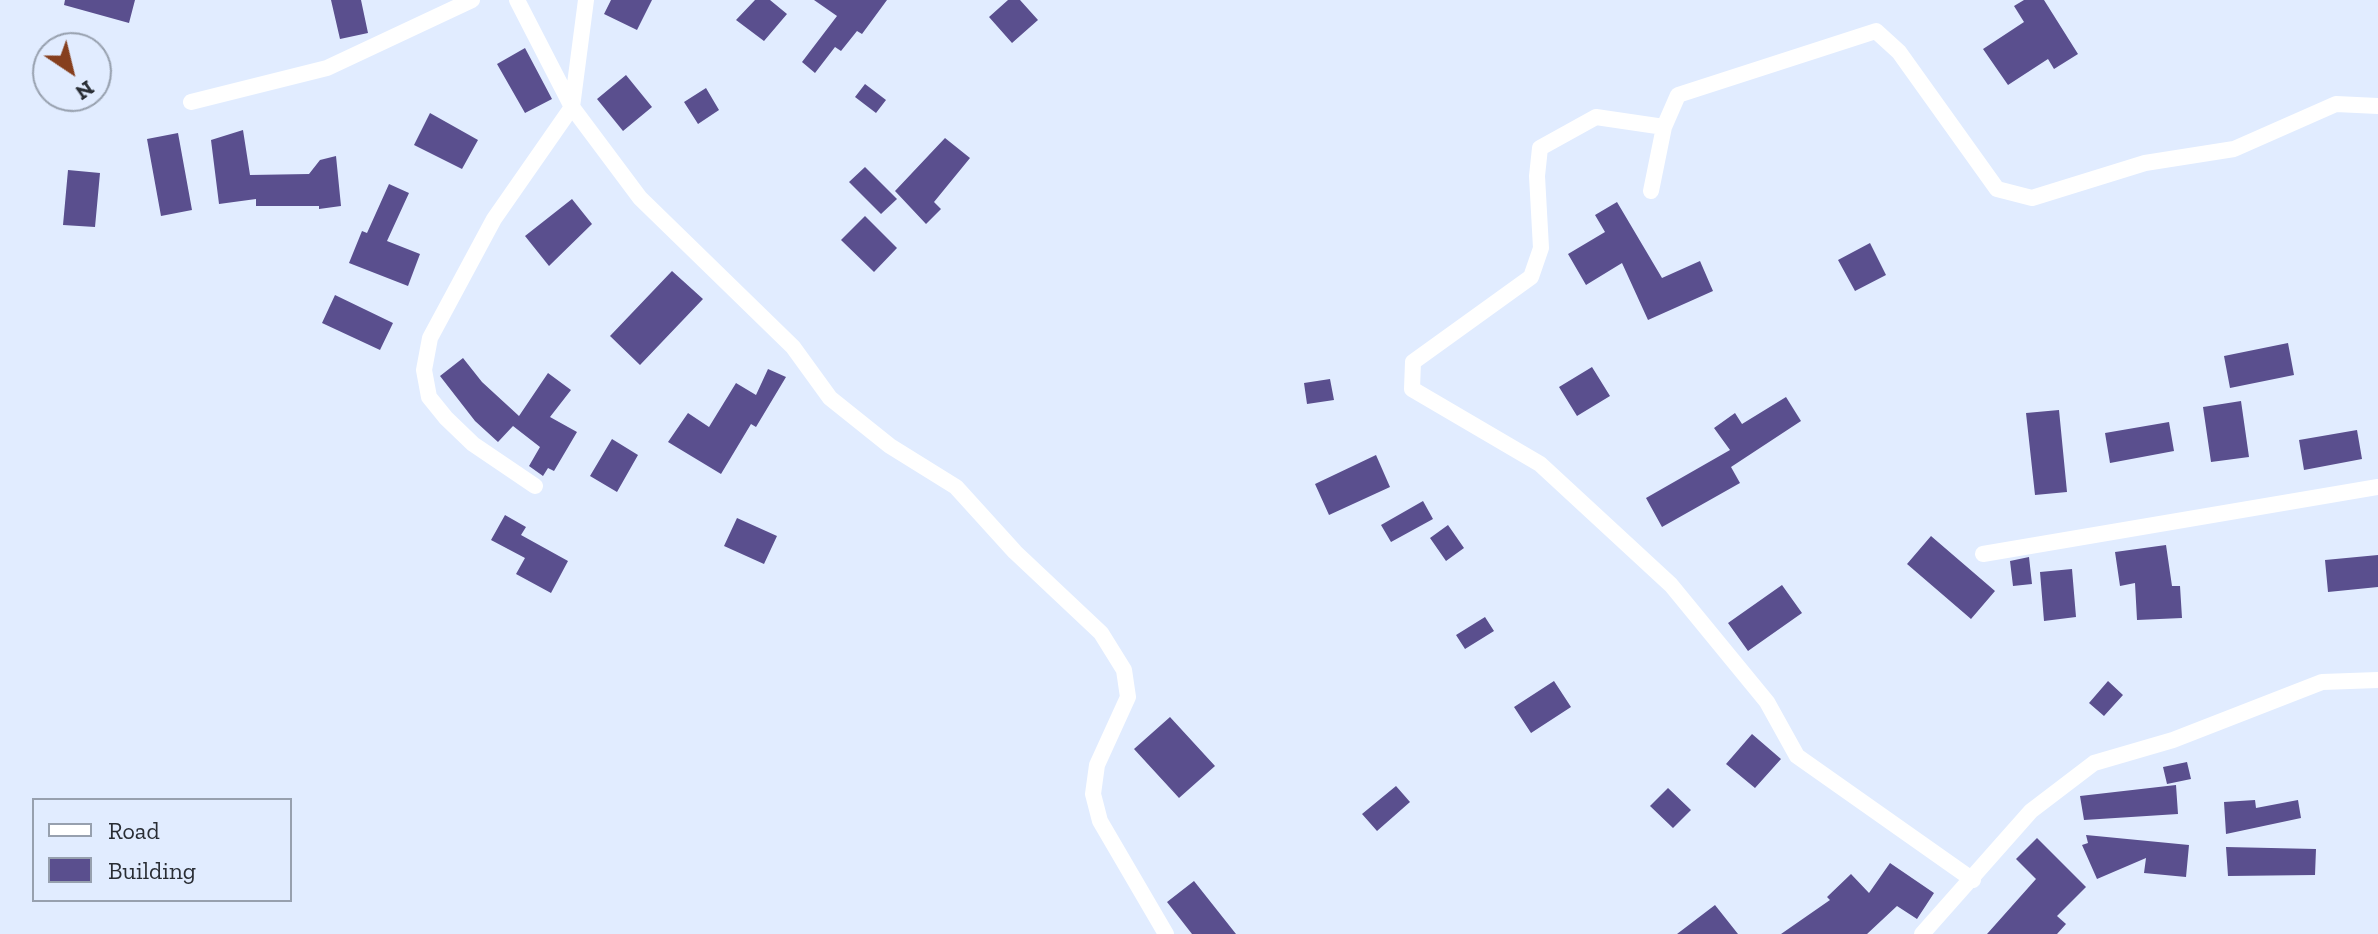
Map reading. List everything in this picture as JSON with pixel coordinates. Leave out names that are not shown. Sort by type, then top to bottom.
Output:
[{"type":"street","points":[[191,102],[327,68],[472,0]]},
{"type":"street","points":[[517,0],[572,107],[640,198],[793,347],[830,398],[890,446],[956,487],[1015,552],[1101,633],[1124,670],[1128,697],[1097,765],[1093,794],[1100,821],[1166,934]]},
{"type":"street","points":[[535,486],[473,444],[446,418],[429,397],[424,370],[430,338],[494,219],[572,107],[586,0]]},
{"type":"street","points":[[1651,191],[1664,127],[1678,95],[1876,31],[1899,52],[1997,189],[2032,198],[2145,163],[2234,149],[2336,104],[2378,106]]},
{"type":"street","points":[[1664,127],[1596,117],[1540,148],[1537,176],[1541,248],[1531,277],[1413,362],[1412,389],[1540,464],[1671,585],[1767,702],[1797,756],[1973,880]]},
{"type":"street","points":[[1983,554],[2378,487]]},
{"type":"street","points":[[1922,934],[2031,811],[2094,763],[2173,740],[2322,682],[2378,680]]},
{"type":"building","points":[[65,0],[135,0],[129,23],[64,5]]},
{"type":"building","points":[[331,0],[361,0],[368,33],[340,39]]},
{"type":"building","points":[[611,0],[652,0],[637,30],[604,14]]},
{"type":"building","points":[[755,0],[770,0],[787,14],[764,41],[736,20]]},
{"type":"building","points":[[814,0],[887,0],[862,34],[857,31],[841,51],[835,47],[815,73],[802,62],[837,16]]},
{"type":"building","points":[[1008,0],[1020,0],[1038,20],[1012,43],[989,17]]},
{"type":"building","points":[[2024,0],[2044,0],[2078,54],[2054,69],[2048,59],[2008,85],[1983,49],[2024,22],[2014,6]]},
{"type":"building","points":[[525,48],[552,99],[525,113],[497,64]]},
{"type":"building","points":[[626,75],[652,107],[623,131],[597,99]]},
{"type":"building","points":[[865,84],[886,100],[876,113],[855,97]]},
{"type":"building","points":[[706,88],[719,110],[698,124],[684,102]]},
{"type":"building","points":[[430,113],[478,140],[462,169],[414,145]]},
{"type":"building","points":[[243,130],[250,175],[309,174],[320,160],[336,156],[341,206],[319,209],[319,206],[256,206],[256,199],[219,204],[211,140]]},
{"type":"building","points":[[178,133],[192,210],[161,216],[147,139]]},
{"type":"building","points":[[945,138],[970,158],[934,202],[941,209],[926,224],[895,191]]},
{"type":"building","points":[[865,167],[897,199],[881,214],[849,182]]},
{"type":"building","points":[[68,170],[100,173],[95,227],[63,225]]},
{"type":"building","points":[[389,184],[409,193],[387,241],[420,254],[408,286],[349,263],[362,231],[367,233]]},
{"type":"building","points":[[572,199],[592,224],[549,266],[525,236]]},
{"type":"building","points":[[1617,202],[1662,278],[1700,261],[1713,291],[1648,320],[1622,263],[1586,285],[1568,254],[1605,232],[1595,215]]},
{"type":"building","points":[[865,216],[897,248],[874,272],[841,240]]},
{"type":"building","points":[[1870,243],[1886,275],[1855,291],[1838,260]]},
{"type":"building","points":[[672,271],[703,299],[640,365],[610,336]]},
{"type":"building","points":[[335,295],[393,323],[380,350],[322,323]]},
{"type":"building","points":[[2288,343],[2294,375],[2230,388],[2224,356]]},
{"type":"building","points":[[463,358],[482,382],[519,416],[548,373],[571,390],[550,417],[577,432],[554,471],[548,468],[543,476],[529,466],[540,447],[513,426],[498,442],[475,421],[440,376]]},
{"type":"building","points":[[1592,367],[1610,396],[1577,416],[1559,387]]},
{"type":"building","points":[[768,369],[786,377],[756,427],[751,424],[721,474],[668,442],[688,413],[709,427],[736,383],[756,395]]},
{"type":"building","points":[[1330,379],[1334,400],[1307,404],[1304,383]]},
{"type":"building","points":[[1786,397],[1801,421],[1731,467],[1740,483],[1662,527],[1646,498],[1730,450],[1714,428],[1735,413],[1742,424]]},
{"type":"building","points":[[2241,401],[2249,457],[2211,462],[2203,407]]},
{"type":"building","points":[[2059,410],[2067,492],[2035,495],[2026,413]]},
{"type":"building","points":[[2169,422],[2174,451],[2110,463],[2105,433]]},
{"type":"building","points":[[2357,430],[2362,459],[2304,470],[2299,440]]},
{"type":"building","points":[[612,439],[638,455],[617,492],[590,476]]},
{"type":"building","points":[[1376,455],[1390,487],[1329,515],[1315,484]]},
{"type":"building","points":[[1423,501],[1433,519],[1391,542],[1381,525]]},
{"type":"building","points":[[505,515],[526,527],[521,535],[568,561],[551,593],[516,574],[525,558],[491,540]]},
{"type":"building","points":[[737,518],[777,536],[764,564],[724,546]]},
{"type":"building","points":[[1448,525],[1464,548],[1446,561],[1430,538]]},
{"type":"building","points":[[1931,536],[1995,591],[1971,619],[1907,564]]},
{"type":"building","points":[[2166,545],[2172,586],[2180,586],[2182,618],[2137,620],[2135,583],[2120,586],[2115,552]]},
{"type":"building","points":[[2378,555],[2378,587],[2328,592],[2325,560]]},
{"type":"building","points":[[2029,557],[2032,584],[2013,586],[2010,561]]},
{"type":"building","points":[[2072,569],[2076,617],[2044,621],[2040,572]]},
{"type":"building","points":[[1782,585],[1802,613],[1748,651],[1728,623]]},
{"type":"building","points":[[1485,617],[1494,631],[1465,649],[1456,635]]},
{"type":"building","points":[[1554,681],[1571,707],[1531,733],[1514,707]]},
{"type":"building","points":[[2108,681],[2123,695],[2104,716],[2089,703]]},
{"type":"building","points":[[1170,717],[1215,766],[1179,798],[1134,749]]},
{"type":"building","points":[[1752,734],[1781,759],[1755,788],[1726,764]]},
{"type":"building","points":[[2187,762],[2191,779],[2167,784],[2163,767]]},
{"type":"building","points":[[2176,785],[2178,814],[2084,820],[2080,796]]},
{"type":"building","points":[[1396,786],[1410,802],[1377,831],[1362,814]]},
{"type":"building","points":[[1668,788],[1691,810],[1673,828],[1650,806]]},
{"type":"building","points":[[2255,800],[2256,808],[2298,800],[2301,818],[2226,834],[2224,802]]},
{"type":"building","points":[[2086,835],[2189,845],[2186,877],[2144,873],[2146,858],[2097,879],[2082,845],[2088,843]]},
{"type":"building","points":[[2037,838],[2086,887],[2057,916],[2066,924],[2057,934],[1987,934],[2036,879],[2016,859]]},
{"type":"building","points":[[2226,847],[2316,849],[2315,875],[2228,876]]},
{"type":"building","points":[[1890,863],[1934,893],[1917,919],[1897,906],[1867,934],[1781,934],[1830,900],[1827,897],[1851,874],[1869,893]]},
{"type":"building","points":[[1194,881],[1236,934],[1192,934],[1167,902]]},
{"type":"building","points":[[1715,905],[1738,934],[1677,934]]}]
